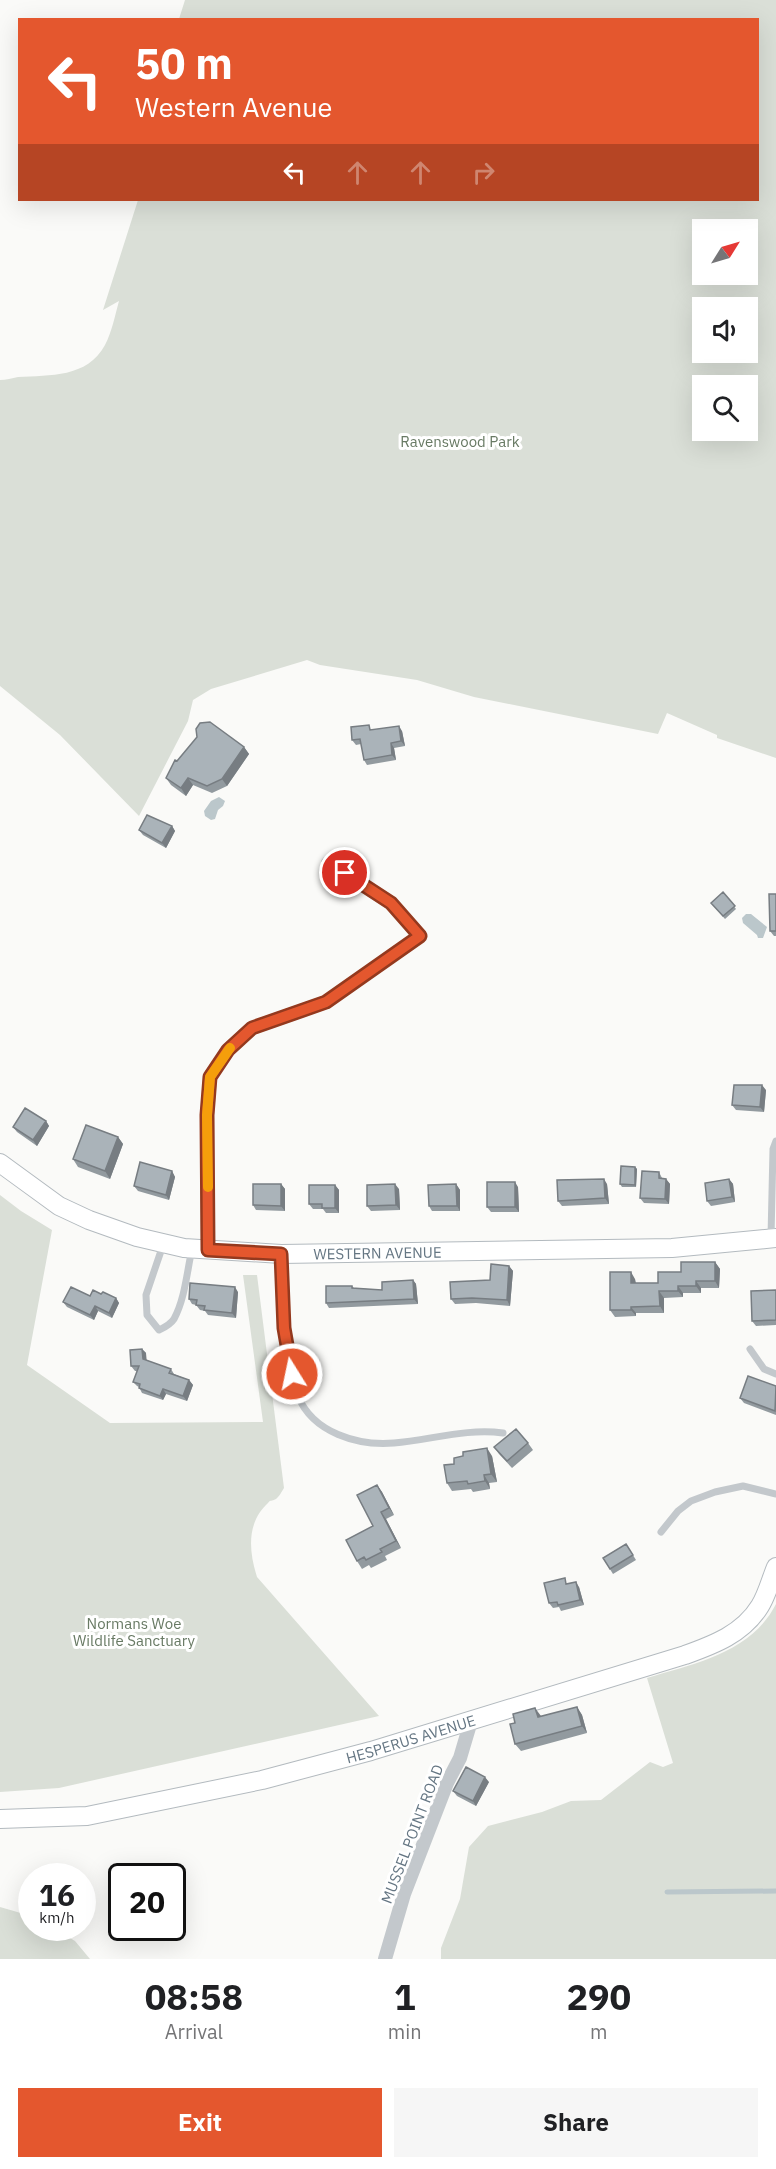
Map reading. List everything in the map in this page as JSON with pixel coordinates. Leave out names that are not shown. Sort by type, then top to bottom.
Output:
[{"type":"street","points":[[200,1250],[210,1077],[228,1050],[252,1028],[326,1002],[420,936],[391,903],[328,863]]},
{"type":"street","name":"WESTERN AVENUE","points":[[0,1163],[59,1206],[89,1220],[137,1237],[200,1250],[281,1254],[672,1248],[774,1238]]},
{"type":"street","name":"HESPERUS AVENUE","points":[[0,1819],[87,1816],[262,1780],[471,1721],[715,1644],[735,1633],[760,1606],[776,1567]]},
{"type":"street","name":"MUSSEL POINT ROAD","points":[[385,1959],[404,1894],[447,1783],[463,1751],[471,1721]]},
{"type":"lane","points":[[774,1238],[773,1149],[776,1141]]},
{"type":"lane","points":[[164,1243],[146,1295],[147,1315],[159,1330],[168,1326],[174,1319],[200,1250]]},
{"type":"lane","points":[[281,1254],[284,1328],[292,1374],[299,1397],[317,1422],[331,1431],[368,1443],[409,1441],[477,1431],[503,1433]]},
{"type":"lane","points":[[750,1349],[765,1369],[776,1374]]},
{"type":"lane","points":[[661,1532],[691,1501],[715,1492],[743,1486],[776,1494]]},
{"type":"green space","name":"Ravenswood Park","points":[[185,0],[776,0],[776,758],[717,738],[717,735],[667,713],[658,734],[474,697],[417,680],[320,665],[307,660],[211,689],[193,700],[188,721],[139,816],[60,735],[0,686],[0,380],[67,373],[88,364],[97,356],[110,335],[119,301],[103,310],[138,201],[759,201],[759,18],[179,18]]},
{"type":"green space","name":"Normans Woe Wildlife Sanctuary","points":[[0,1195],[52,1230],[27,1365],[110,1423],[263,1422],[243,1275],[257,1275],[284,1488],[256,1519],[251,1538],[254,1567],[257,1577],[379,1716],[59,1788],[0,1792]]},
{"type":"green space","points":[[776,1604],[776,1959],[441,1959],[441,1948],[460,1899],[469,1847],[488,1826],[542,1812],[571,1801],[601,1800],[650,1762],[663,1767],[673,1763],[647,1678],[702,1661],[737,1645],[765,1621]]},
{"type":"green space","points":[[0,1907],[18,1912],[18,1941],[75,1941],[90,1959],[0,1959]]},
{"type":"shaded area","points":[[219,797],[225,801],[215,819],[211,820],[205,816],[204,811],[211,801]]},
{"type":"shaded area","points":[[746,914],[751,914],[767,927],[763,938],[758,938],[743,923],[742,918]]},
{"type":"building","points":[[210,722],[244,747],[222,779],[207,786],[188,778],[181,788],[166,778],[175,760],[177,761],[197,737],[196,729],[200,723]]},
{"type":"building","points":[[369,725],[370,730],[399,726],[401,741],[391,743],[392,755],[364,760],[360,739],[352,740],[351,727]]},
{"type":"building","points":[[147,815],[172,826],[162,843],[139,830]]},
{"type":"building","points":[[723,892],[735,906],[723,916],[711,903]]},
{"type":"building","points":[[769,894],[776,894],[776,931],[770,931]]},
{"type":"building","points":[[734,1085],[762,1085],[760,1107],[732,1105]]},
{"type":"building","points":[[25,1108],[46,1121],[33,1140],[13,1127]]},
{"type":"building","points":[[86,1125],[118,1137],[105,1171],[73,1159]]},
{"type":"building","points":[[140,1162],[172,1171],[166,1195],[134,1186]]},
{"type":"building","points":[[621,1166],[635,1167],[635,1185],[620,1184]]},
{"type":"building","points":[[642,1171],[659,1172],[659,1178],[666,1179],[665,1199],[640,1198]]},
{"type":"building","points":[[604,1179],[605,1198],[558,1201],[557,1180]]},
{"type":"building","points":[[729,1179],[732,1197],[707,1201],[705,1183]]},
{"type":"building","points":[[487,1182],[515,1182],[515,1207],[487,1207]]},
{"type":"building","points":[[253,1184],[281,1184],[281,1206],[253,1205]]},
{"type":"building","points":[[395,1184],[396,1205],[367,1206],[367,1185]]},
{"type":"building","points":[[456,1184],[457,1206],[429,1206],[428,1185]]},
{"type":"building","points":[[309,1185],[335,1185],[335,1208],[322,1208],[322,1204],[309,1204]]},
{"type":"building","points":[[681,1262],[715,1262],[715,1281],[696,1281],[696,1286],[678,1286],[678,1291],[659,1291],[660,1306],[610,1310],[610,1272],[631,1272],[631,1283],[658,1283],[658,1272],[681,1272]]},
{"type":"building","points":[[491,1264],[509,1266],[507,1300],[451,1299],[450,1282],[490,1280]]},
{"type":"building","points":[[413,1280],[414,1299],[326,1303],[326,1286],[352,1286],[352,1288],[382,1290],[382,1282]]},
{"type":"building","points":[[190,1283],[235,1287],[232,1313],[204,1310],[205,1306],[196,1305],[197,1300],[189,1299]]},
{"type":"building","points":[[71,1287],[90,1296],[93,1290],[116,1298],[109,1313],[95,1306],[90,1315],[63,1302]]},
{"type":"building","points":[[776,1290],[776,1320],[752,1321],[751,1291]]},
{"type":"building","points":[[142,1349],[143,1359],[171,1369],[169,1373],[189,1380],[183,1396],[163,1389],[160,1396],[139,1388],[140,1384],[133,1382],[139,1366],[131,1366],[130,1350]]},
{"type":"building","points":[[748,1376],[776,1386],[775,1411],[740,1398]]},
{"type":"building","points":[[516,1429],[528,1443],[507,1461],[494,1447]]},
{"type":"building","points":[[487,1448],[491,1474],[484,1475],[485,1481],[468,1484],[467,1481],[447,1483],[444,1465],[454,1464],[454,1458],[463,1456],[463,1452]]},
{"type":"building","points":[[377,1485],[389,1508],[381,1512],[396,1541],[380,1549],[382,1552],[366,1560],[364,1557],[357,1561],[346,1540],[373,1526],[357,1495]]},
{"type":"building","points":[[626,1544],[633,1555],[610,1569],[603,1558]]},
{"type":"building","points":[[565,1578],[566,1584],[576,1582],[580,1600],[558,1605],[557,1602],[549,1603],[544,1583]]},
{"type":"building","points":[[577,1707],[582,1726],[515,1744],[510,1724],[515,1723],[513,1714],[535,1708],[538,1717]]},
{"type":"building","points":[[466,1767],[485,1777],[473,1801],[453,1791]]},
{"type":"waterway","points":[[667,1892],[776,1891]]},
{"type":"slow traffic","points":[[208,1187],[207,1115],[210,1077],[230,1048]]},
{"type":"route","points":[[292,1374],[284,1328],[281,1254],[208,1250],[207,1115],[210,1077],[228,1050],[252,1028],[326,1002],[420,936],[391,903],[345,873]]}]
